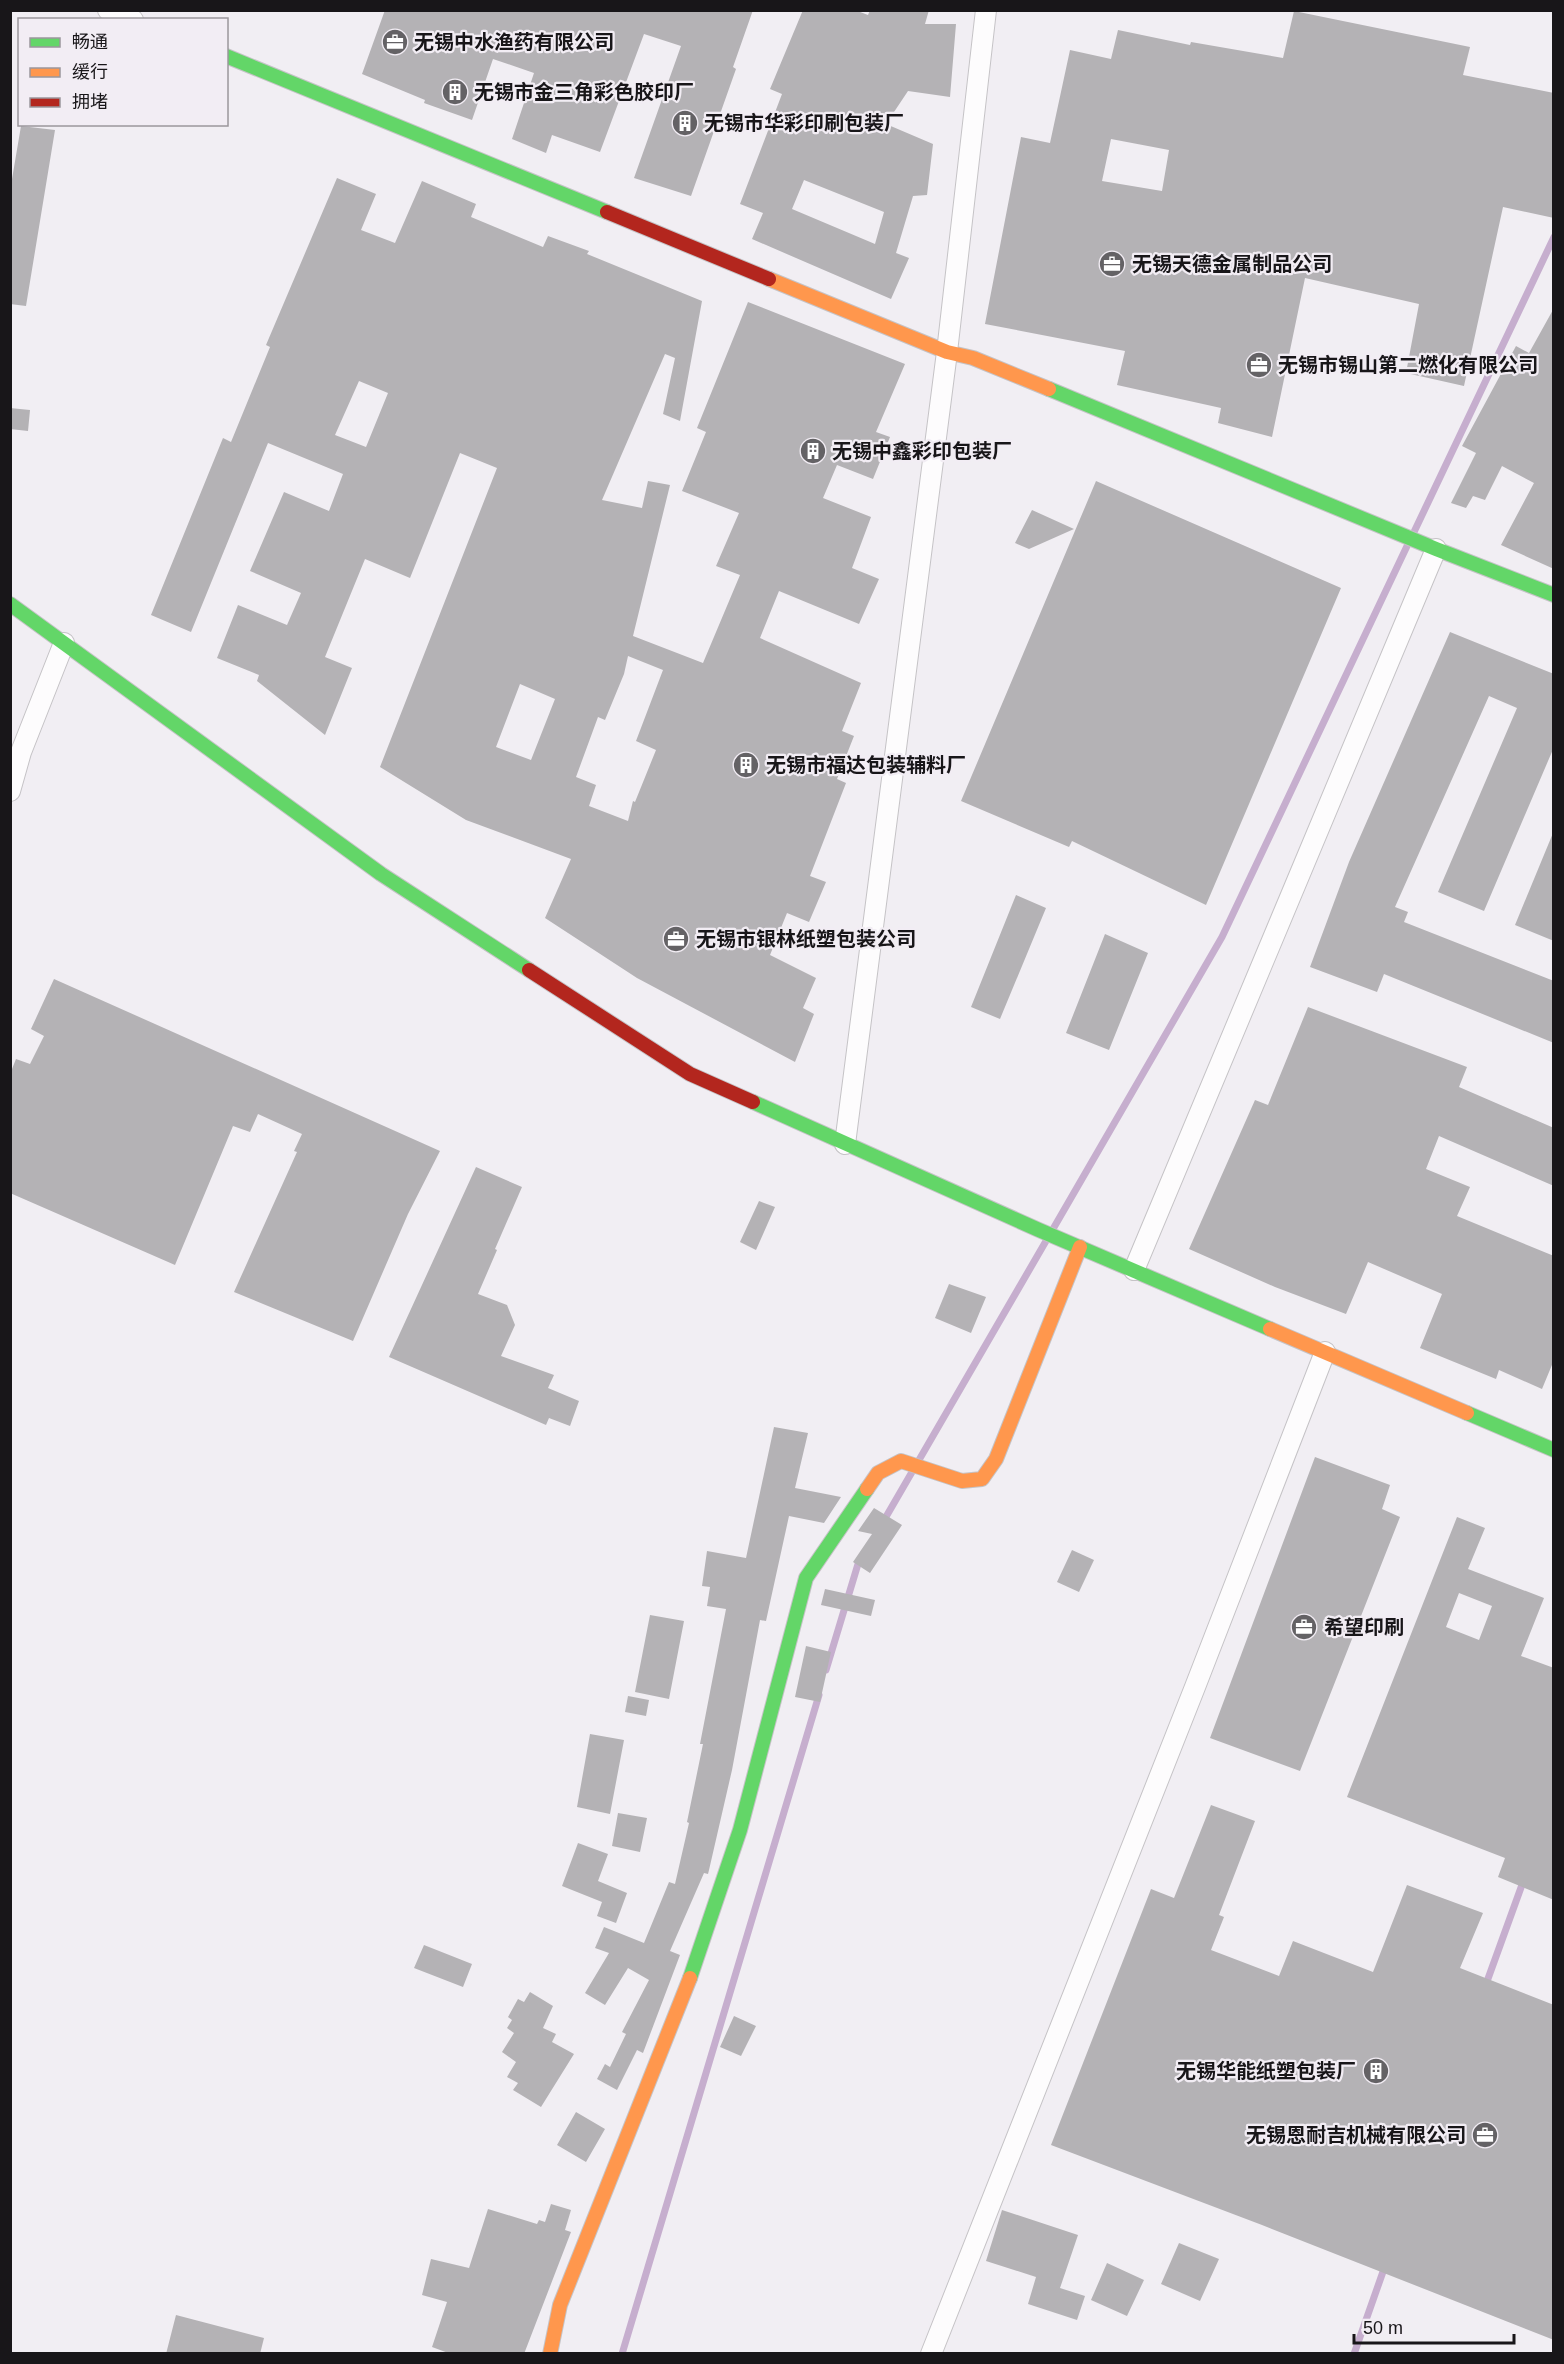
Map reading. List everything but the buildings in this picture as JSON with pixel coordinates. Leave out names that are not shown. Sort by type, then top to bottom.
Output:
[{"type":"street","points":[[108,10],[128,18]]},
{"type":"street","points":[[845,1144],[947,352],[986,10]]},
{"type":"street","points":[[228,57],[947,352],[973,358],[1554,595]]},
{"type":"street","points":[[1134,1270],[1430,546]]},
{"type":"street","points":[[10,604],[381,874],[690,1074],[1039,1230],[1554,1450]]},
{"type":"street","points":[[10,790],[21,752],[64,644]]},
{"type":"street","points":[[550,2354],[560,2305],[685,1993],[740,1830],[806,1578],[878,1473],[902,1461],[962,1481],[982,1479],[996,1459],[1080,1247]]},
{"type":"street","points":[[931,2354],[1325,1352]]},
{"type":"waterway","points":[[1414,532],[1554,237]]},
{"type":"waterway","points":[[1053,1229],[1222,937],[1408,544]]},
{"type":"waterway","points":[[919,1460],[1046,1241]]},
{"type":"waterway","points":[[883,1522],[912,1472]]},
{"type":"waterway","points":[[826,1670],[858,1564],[862,1558]]},
{"type":"waterway","points":[[622,2354],[819,1695]]},
{"type":"waterway","points":[[1485,1987],[1523,1882]]},
{"type":"waterway","points":[[1354,2354],[1385,2266]]},
{"type":"traffic: fast","points":[[228,57],[607,212]]},
{"type":"traffic: fast","points":[[1049,389],[1436,549],[1554,595]]},
{"type":"traffic: fast","points":[[10,604],[381,874],[529,970]]},
{"type":"traffic: fast","points":[[753,1102],[1039,1230],[1270,1329]]},
{"type":"traffic: fast","points":[[1467,1413],[1554,1450]]},
{"type":"traffic: fast","points":[[690,1978],[740,1830],[806,1578],[867,1489]]},
{"type":"traffic: slow","points":[[769,279],[947,352],[973,358],[1049,389]]},
{"type":"traffic: slow","points":[[867,1489],[878,1473],[901,1461],[962,1481],[982,1479],[996,1459],[1080,1247]]},
{"type":"traffic: slow","points":[[1270,1329],[1467,1413]]},
{"type":"traffic: slow","points":[[550,2354],[560,2305],[690,1978]]},
{"type":"traffic: jam","points":[[607,212],[769,279]]},
{"type":"traffic: jam","points":[[529,970],[690,1074],[753,1102]]},
{"type":"place","name":"无锡中水渔药有限公司","points":[[395,42]]},
{"type":"place","name":"无锡市金三角彩色胶印厂","points":[[455,92]]},
{"type":"place","name":"无锡市华彩印刷包装厂","points":[[685,123]]},
{"type":"place","name":"无锡天德金属制品公司","points":[[1112,264]]},
{"type":"place","name":"无锡市锡山第二燃化有限公司","points":[[1259,365]]},
{"type":"place","name":"无锡中鑫彩印包装厂","points":[[813,451]]},
{"type":"place","name":"无锡市福达包装辅料厂","points":[[746,765]]},
{"type":"place","name":"无锡市银林纸塑包装公司","points":[[676,939]]},
{"type":"place","name":"希望印刷","points":[[1304,1627]]},
{"type":"place","name":"无锡华能纸塑包装厂","points":[[1376,2071]]},
{"type":"place","name":"无锡恩耐吉机械有限公司","points":[[1485,2135]]}]
